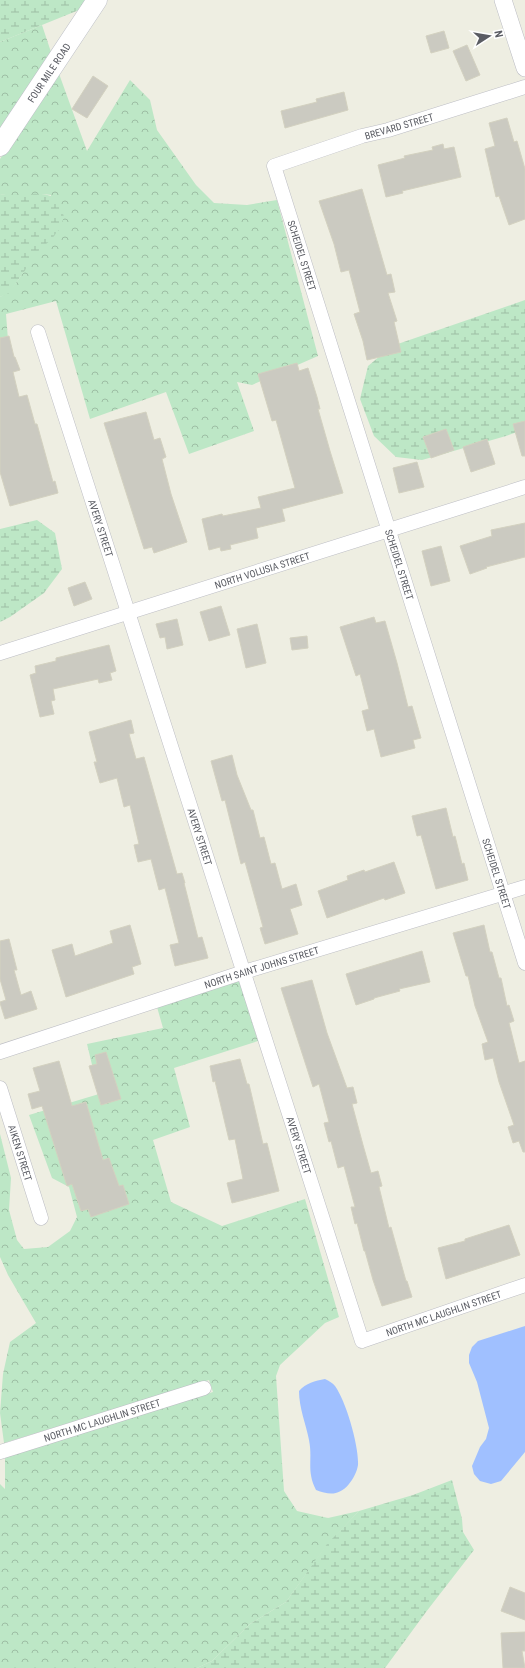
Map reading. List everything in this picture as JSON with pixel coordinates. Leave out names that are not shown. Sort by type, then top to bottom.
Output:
[{"type":"main road","name":"FOUR MILE ROAD","points":[[0,146],[97,0]]},
{"type":"street","points":[[504,0],[525,68]]},
{"type":"street","name":"BREVARD STREET","points":[[274,166],[362,136],[388,130],[525,87]]},
{"type":"street","name":"SCHEIDEL STREET","points":[[274,166],[525,963]]},
{"type":"street","name":"AVERY STREET","points":[[38,332],[362,1341]]},
{"type":"street","name":"NORTH VOLUSIA STREET","points":[[0,653],[525,487]]},
{"type":"street","name":"NORTH SAINT JOHNS STREET","points":[[0,1052],[244,972],[525,887]]},
{"type":"street","name":"AIKEN STREET","points":[[0,1088],[41,1218]]},
{"type":"street","name":"NORTH MC LAUGHLIN STREET","points":[[362,1341],[525,1285]]},
{"type":"street","name":"NORTH MC LAUGHLIN STREET","points":[[0,1452],[204,1388]]},
{"type":"green space","points":[[0,0],[86,0],[79,10],[0,42]]},
{"type":"green space","points":[[42,25],[52,55],[0,133],[0,42]]},
{"type":"green space","points":[[58,71],[87,151],[130,80],[150,100],[157,130],[196,185],[214,203],[247,205],[277,200],[318,356],[252,385],[237,382],[254,431],[189,454],[166,392],[90,419],[56,301],[6,314],[11,379],[0,383],[0,297],[8,292],[37,252],[51,239],[51,195],[13,196],[0,194],[0,159]]},
{"type":"green space","points":[[0,194],[38,194],[52,196],[59,200],[64,217],[60,228],[51,240],[40,249],[9,293],[0,297]]},
{"type":"green space","points":[[525,300],[525,429],[506,436],[422,460],[396,457],[374,436],[360,399],[368,366],[392,346]]},
{"type":"green space","points":[[37,520],[55,533],[62,569],[44,593],[10,617],[0,622],[0,529]]},
{"type":"green space","points":[[239,980],[258,1041],[174,1068],[190,1127],[153,1140],[171,1202],[222,1226],[305,1199],[339,1317],[325,1323],[280,1365],[276,1376],[284,1491],[297,1511],[328,1518],[359,1511],[327,1545],[286,1602],[250,1624],[212,1661],[197,1668],[0,1668],[0,1484],[5,1489],[5,1457],[213,1392],[209,1380],[4,1443],[0,1413],[3,1374],[10,1342],[36,1323],[8,1275],[0,1257],[0,1134],[11,1178],[9,1210],[17,1240],[24,1249],[48,1247],[70,1231],[77,1217],[69,1187],[52,1178],[29,1115],[99,1094],[87,1044],[163,1028],[157,1007]]},
{"type":"green space","points":[[452,1480],[462,1519],[463,1532],[474,1550],[385,1668],[197,1668],[212,1661],[250,1624],[286,1602],[327,1544],[359,1511],[413,1495]]},
{"type":"water","points":[[525,1326],[525,1452],[501,1481],[491,1484],[480,1481],[474,1474],[472,1466],[480,1447],[486,1439],[489,1428],[477,1382],[469,1363],[469,1355],[472,1347],[478,1341]]},
{"type":"water","points":[[325,1379],[334,1385],[343,1402],[354,1436],[358,1457],[356,1473],[352,1480],[341,1491],[334,1493],[325,1493],[316,1490],[313,1483],[310,1471],[309,1440],[299,1397],[299,1391],[305,1386]]},
{"type":"building","points":[[444,31],[449,48],[431,53],[426,36]]},
{"type":"building","points":[[467,45],[480,75],[466,81],[453,51]]},
{"type":"building","points":[[93,76],[108,86],[87,118],[72,109]]},
{"type":"building","points":[[344,92],[348,110],[285,128],[281,111],[317,102],[316,99]]},
{"type":"building","points":[[507,118],[514,142],[517,141],[525,169],[525,219],[509,225],[499,196],[496,197],[485,149],[495,146],[489,123]]},
{"type":"building","points":[[443,144],[444,149],[454,147],[461,177],[402,191],[403,193],[386,197],[378,165],[405,158],[404,156],[433,150],[432,147]]},
{"type":"building","points":[[362,189],[387,275],[391,274],[395,292],[388,293],[397,321],[394,322],[401,352],[367,360],[363,341],[354,314],[360,312],[349,270],[341,272],[334,244],[319,201]]},
{"type":"building","points":[[9,336],[14,357],[20,370],[13,372],[19,397],[27,395],[35,424],[37,424],[53,482],[55,481],[58,493],[10,506],[0,472],[0,338]]},
{"type":"building","points":[[297,363],[299,371],[308,368],[320,409],[318,409],[343,493],[282,509],[285,521],[256,528],[258,538],[230,545],[231,549],[221,551],[220,547],[209,550],[202,519],[222,514],[223,516],[261,508],[258,497],[295,488],[276,420],[272,421],[258,374]]},
{"type":"building","points":[[146,412],[154,440],[160,438],[166,457],[162,459],[171,494],[187,542],[154,553],[152,547],[144,549],[104,423]]},
{"type":"building","points":[[525,421],[525,456],[522,456],[513,424]]},
{"type":"building","points":[[446,429],[454,450],[431,458],[423,437]]},
{"type":"building","points":[[487,439],[495,464],[471,472],[463,447]]},
{"type":"building","points":[[417,462],[424,487],[399,493],[393,468]]},
{"type":"building","points":[[525,523],[525,557],[486,567],[487,568],[470,574],[460,546],[492,536],[491,530]]},
{"type":"building","points":[[441,546],[450,581],[431,586],[422,551]]},
{"type":"building","points":[[85,582],[92,599],[74,606],[68,588]]},
{"type":"building","points":[[221,606],[230,635],[209,641],[200,612]]},
{"type":"building","points":[[374,617],[376,623],[385,621],[408,707],[412,706],[421,738],[413,740],[415,748],[381,757],[374,729],[367,731],[362,711],[369,709],[360,674],[356,676],[340,627]]},
{"type":"building","points":[[177,619],[183,645],[167,649],[165,637],[160,638],[156,624]]},
{"type":"building","points":[[257,624],[266,663],[246,668],[237,629]]},
{"type":"building","points":[[307,636],[308,648],[292,650],[290,638]]},
{"type":"building","points":[[109,645],[116,671],[110,673],[112,680],[99,683],[98,679],[53,689],[55,700],[51,701],[54,714],[40,717],[30,675],[36,673],[35,666],[56,661],[56,658]]},
{"type":"building","points":[[131,720],[134,733],[129,734],[136,759],[144,757],[177,874],[182,873],[198,938],[202,937],[208,958],[175,966],[170,945],[179,943],[165,888],[159,890],[151,859],[138,862],[134,845],[139,844],[130,805],[124,807],[117,778],[100,783],[94,762],[97,762],[89,732]]},
{"type":"building","points":[[232,755],[237,775],[251,810],[253,810],[260,838],[264,837],[271,864],[275,863],[282,889],[296,884],[302,905],[290,909],[298,934],[265,944],[260,928],[263,927],[245,862],[241,864],[225,800],[222,801],[211,761]]},
{"type":"building","points":[[446,808],[453,837],[455,836],[462,864],[464,863],[468,880],[436,889],[421,835],[417,836],[412,816]]},
{"type":"building","points":[[394,862],[405,893],[385,900],[384,898],[327,918],[318,891],[348,880],[347,876],[364,870],[365,872]]},
{"type":"building","points":[[130,925],[141,964],[132,967],[134,974],[66,997],[52,950],[72,944],[75,956],[113,943],[110,931]]},
{"type":"building","points":[[484,925],[490,952],[492,952],[499,978],[501,978],[507,1006],[509,1005],[514,1021],[509,1023],[519,1063],[525,1061],[525,1152],[523,1152],[519,1141],[513,1143],[508,1127],[514,1125],[499,1082],[493,1058],[485,1060],[482,1044],[488,1042],[475,1006],[468,976],[466,976],[453,933]]},
{"type":"building","points":[[9,939],[17,970],[14,970],[21,995],[31,991],[37,1009],[5,1019],[0,1003],[6,1000],[0,979],[0,941]]},
{"type":"building","points":[[422,951],[430,982],[399,989],[400,991],[374,998],[356,1005],[346,974]]},
{"type":"building","points":[[312,980],[327,1033],[347,1088],[353,1087],[357,1103],[352,1104],[363,1145],[371,1173],[378,1171],[382,1186],[379,1187],[389,1228],[391,1227],[412,1297],[382,1306],[364,1251],[357,1223],[355,1224],[351,1207],[355,1207],[344,1166],[338,1168],[331,1141],[329,1142],[324,1123],[329,1122],[319,1084],[313,1087],[281,988]]},
{"type":"building","points":[[106,1052],[121,1099],[101,1105],[89,1066],[97,1064],[95,1055]]},
{"type":"building","points":[[240,1059],[247,1084],[249,1084],[263,1144],[267,1143],[279,1191],[232,1203],[227,1183],[243,1179],[235,1139],[229,1140],[210,1066]]},
{"type":"building","points":[[59,1061],[72,1106],[86,1102],[103,1160],[109,1158],[119,1186],[123,1185],[129,1204],[91,1217],[88,1209],[81,1211],[72,1184],[67,1186],[42,1106],[32,1109],[28,1094],[40,1091],[33,1068]]},
{"type":"building","points":[[509,1225],[520,1255],[446,1279],[438,1248],[465,1241],[465,1239]]},
{"type":"building","points":[[510,1587],[525,1593],[525,1620],[501,1611]]},
{"type":"building","points":[[525,1632],[525,1651],[522,1651],[525,1668],[503,1668],[501,1633]]}]
